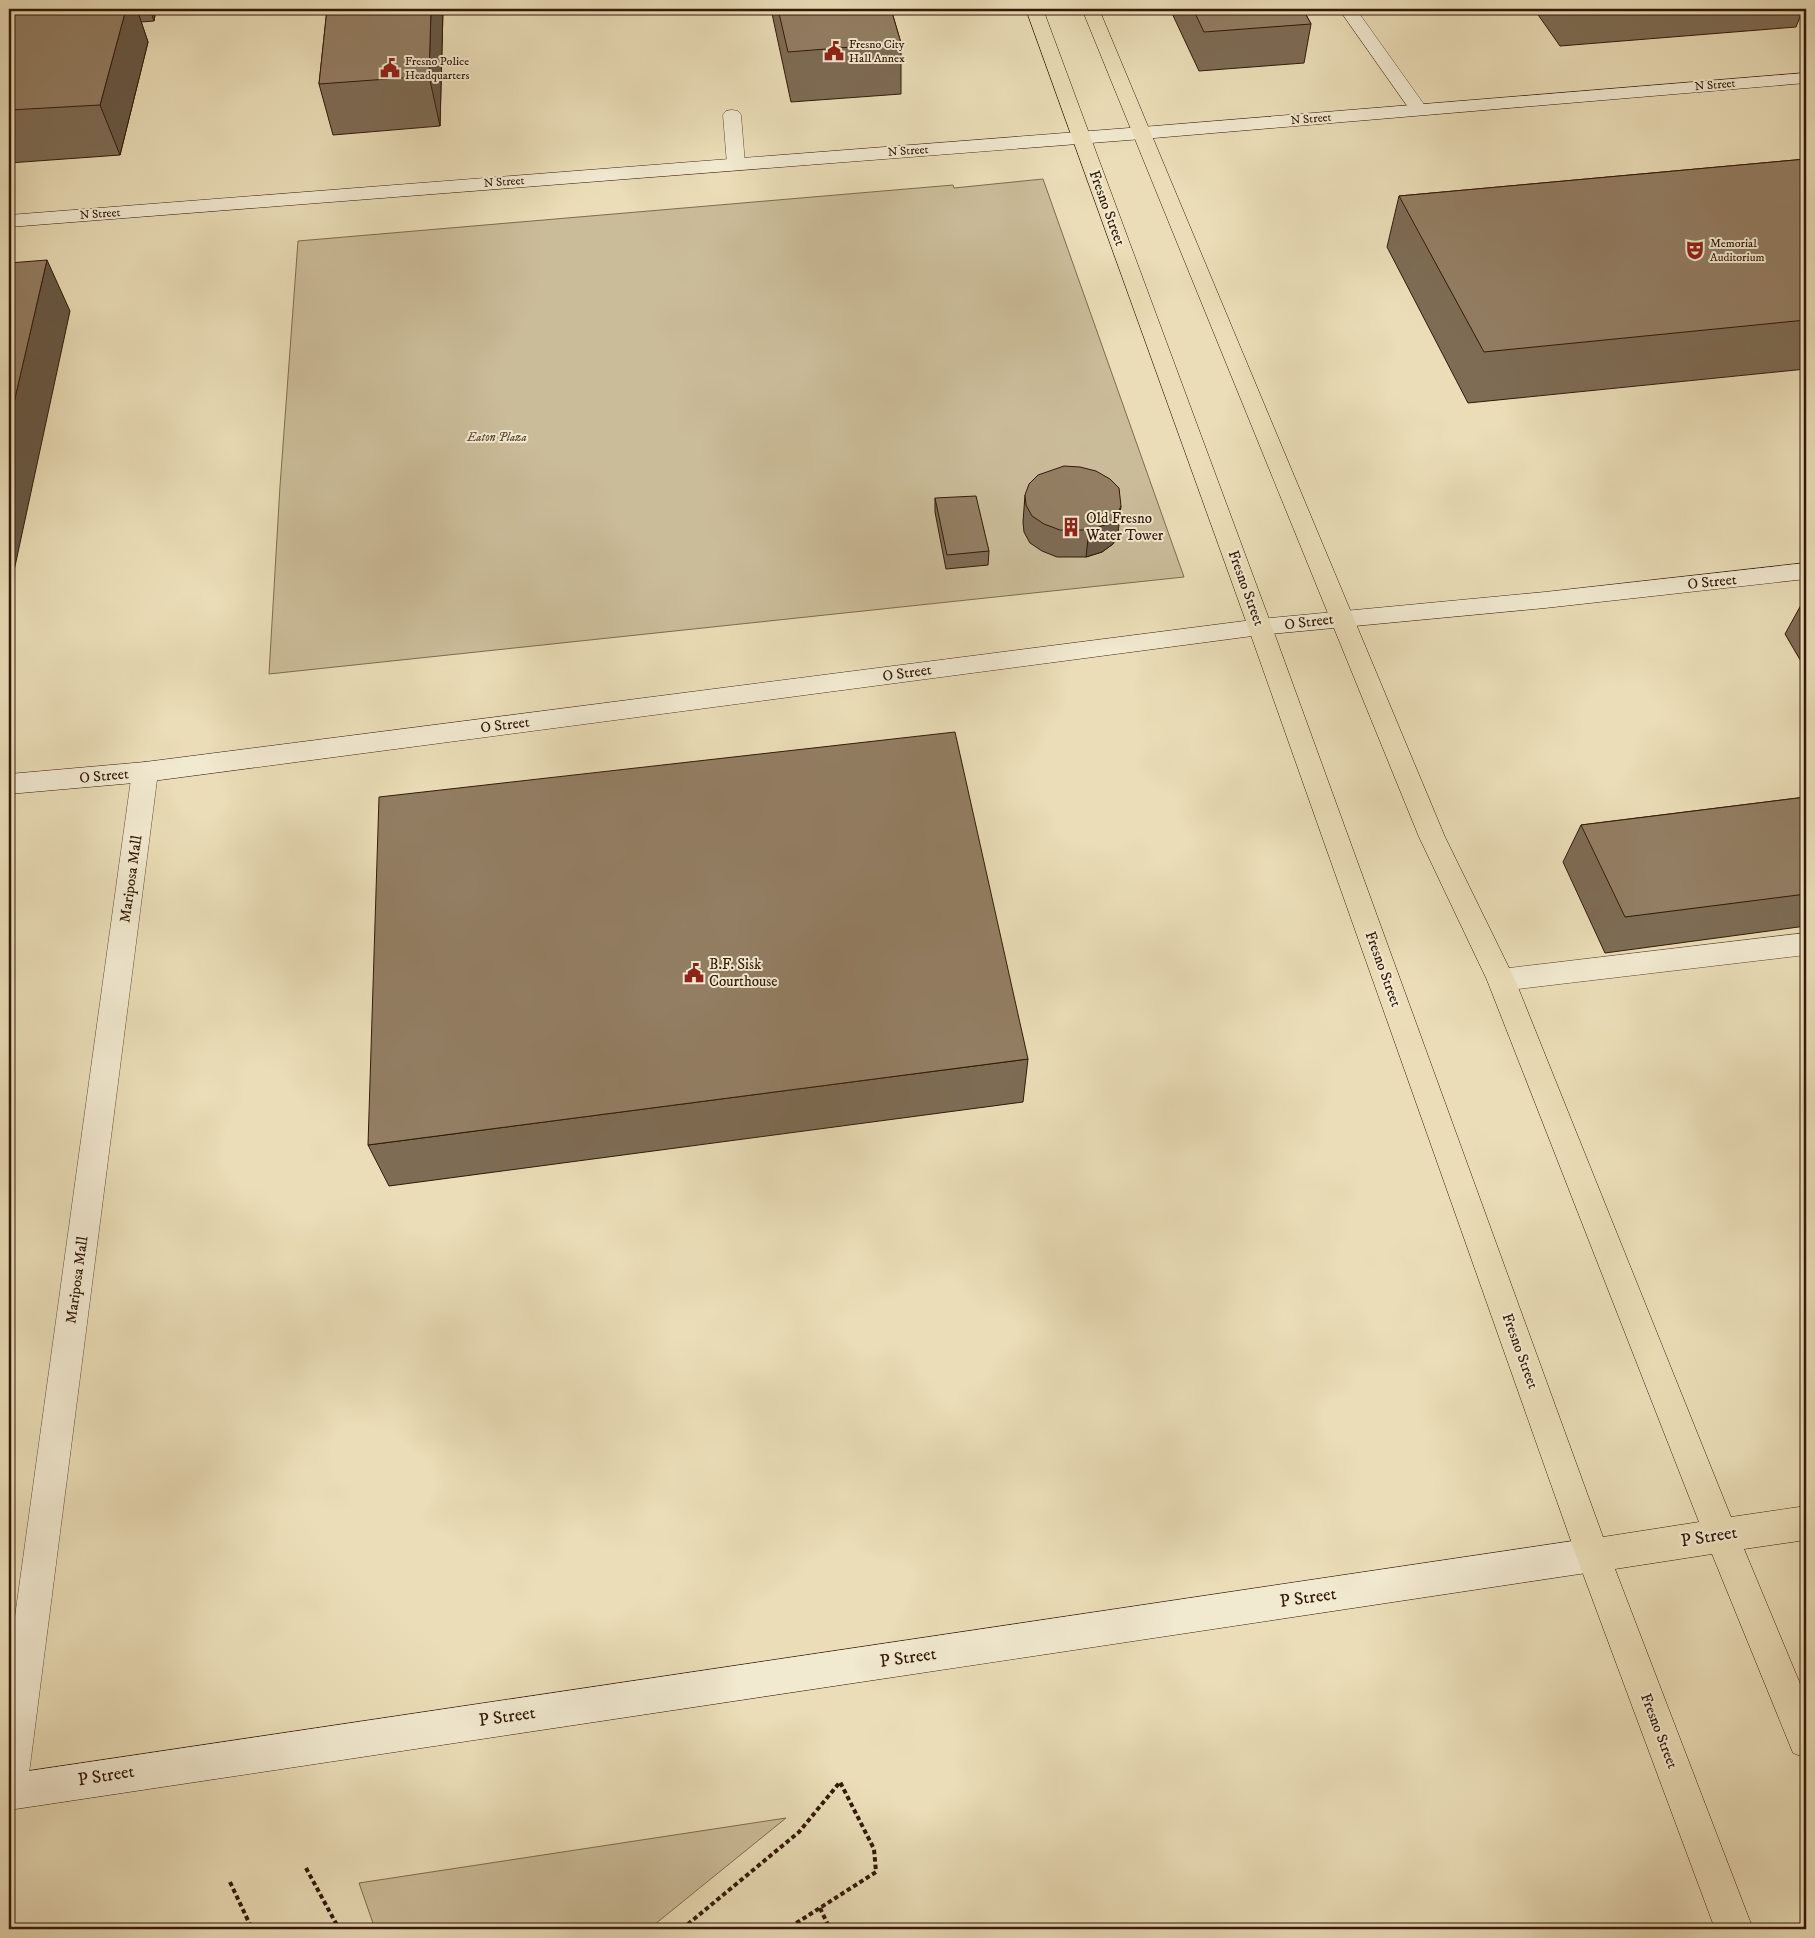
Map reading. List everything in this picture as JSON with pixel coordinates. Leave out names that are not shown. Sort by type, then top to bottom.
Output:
[{"type":"main road","name":"Fresno Street","points":[[1034,9],[1260,627],[1593,1555],[1734,1929]]},
{"type":"main road","points":[[1090,9],[1432,837],[1501,980],[1720,1535],[1806,1740]]},
{"type":"main road","name":"P Street","points":[[1593,1555],[1806,1523]]},
{"type":"street","points":[[1348,9],[1419,110]]},
{"type":"street","name":"N Street","points":[[9,221],[1081,138],[1806,78]]},
{"type":"street","points":[[732,115],[736,164]]},
{"type":"street","name":"O Street","points":[[9,784],[145,772],[1260,627],[1546,600],[1806,572]]},
{"type":"street","name":"Mariposa Mall","points":[[9,1790],[145,772]]},
{"type":"street","points":[[1501,980],[1806,944]]},
{"type":"street","name":"P Street","points":[[9,1790],[1593,1555]]},
{"type":"path","points":[[682,1929],[799,1832],[840,1782],[874,1849],[876,1872],[787,1929]]},
{"type":"path","points":[[306,1868],[335,1918],[339,1929]]},
{"type":"path","points":[[230,1882],[252,1929]]},
{"type":"path","points":[[820,1908],[830,1929]]},
{"type":"green space","name":"Eaton Plaza","points":[[1043,179],[1184,577],[269,674],[280,486],[298,241],[953,185],[954,188]]},
{"type":"green space","points":[[786,1818],[649,1929],[375,1929],[359,1883]]},
{"type":"building","points":[[9,9],[126,9],[100,105],[9,110]]},
{"type":"building","points":[[327,9],[431,9],[429,76],[319,84]]},
{"type":"building","points":[[778,9],[891,9],[901,43],[788,52]]},
{"type":"building","points":[[1193,9],[1303,9],[1311,24],[1204,32]]},
{"type":"building","points":[[1806,159],[1806,320],[1484,352],[1399,196]]},
{"type":"building","points":[[47,260],[9,424],[9,263]]},
{"type":"building","points":[[1064,466],[1096,471],[1110,479],[1119,488],[1121,506],[1116,517],[1105,525],[1089,530],[1060,530],[1044,524],[1032,516],[1026,505],[1025,495],[1029,484],[1038,475]]},
{"type":"building","points":[[976,496],[989,551],[947,555],[935,498]]},
{"type":"building","name":"B.F. Sisk Courthouse","points":[[955,732],[1028,1059],[368,1145],[379,797]]},
{"type":"building","points":[[1806,797],[1806,894],[1625,917],[1581,825]]},
{"type":"place","name":"Fresno City Hall Annex","points":[[834,51]]},
{"type":"place","name":"Fresno Police Headquarters","points":[[390,68]]},
{"type":"place","name":"Memorial Auditorium","points":[[1695,250]]},
{"type":"place","name":"Old Fresno Water Tower","points":[[1071,527]]},
{"type":"place","name":"B.F. Sisk Courthouse","points":[[694,973]]}]
